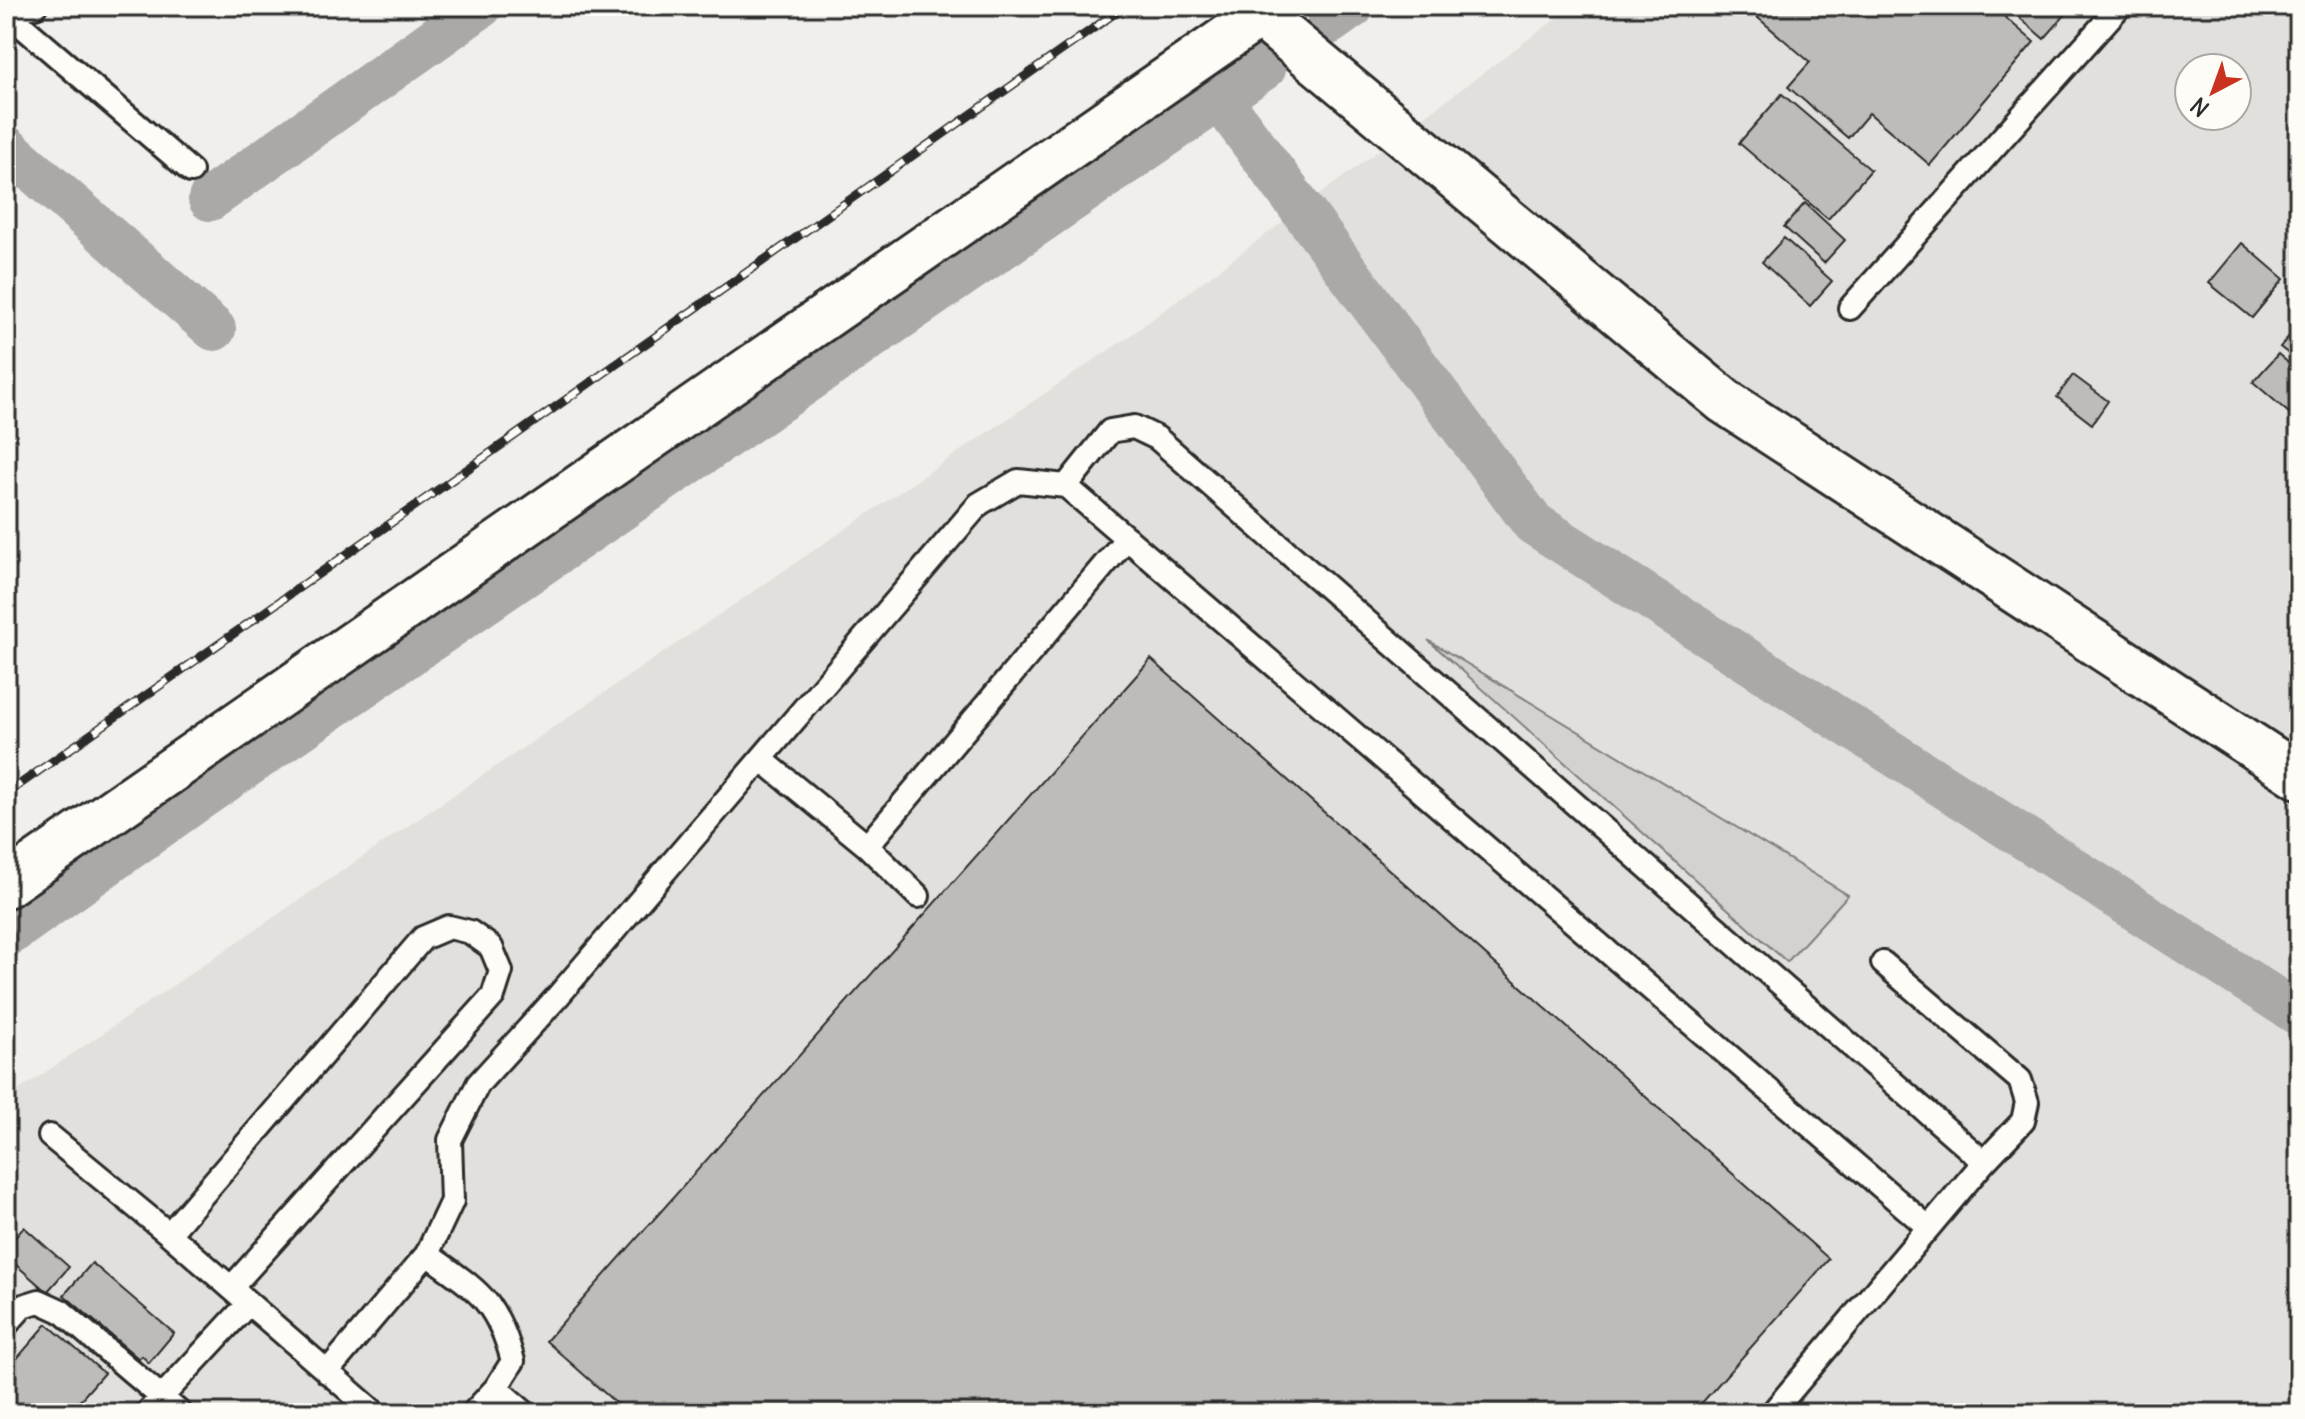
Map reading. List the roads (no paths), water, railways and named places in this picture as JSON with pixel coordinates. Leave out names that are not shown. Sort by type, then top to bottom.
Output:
[{"type":"street","points":[[6,885],[1260,15],[1724,401],[2299,776]]},
{"type":"lane","points":[[7,14],[35,6]]},
{"type":"lane","points":[[1850,308],[2120,6]]},
{"type":"lane","points":[[7,14],[191,171]]},
{"type":"lane","points":[[1066,486],[1110,431],[1134,427],[1157,438],[1984,1162]]},
{"type":"lane","points":[[327,1372],[427,1254],[452,1201],[450,1140],[478,1084],[559,995],[979,504],[1018,481],[1066,486],[1928,1227]]},
{"type":"lane","points":[[867,846],[1127,538]]},
{"type":"lane","points":[[761,759],[867,846],[918,896]]},
{"type":"lane","points":[[169,1234],[423,938],[449,927],[470,932],[491,947],[501,971],[493,996],[231,1288]]},
{"type":"lane","points":[[1772,1413],[1928,1227],[2023,1121],[2027,1102],[2020,1080],[1883,963]]},
{"type":"lane","points":[[50,1136],[169,1234],[375,1413]]},
{"type":"lane","points":[[427,1254],[483,1296],[504,1327],[513,1361],[496,1388],[473,1413]]},
{"type":"lane","points":[[6,1325],[23,1306],[39,1301],[61,1311],[154,1405],[180,1413]]},
{"type":"lane","points":[[154,1405],[248,1304]]},
{"type":"lane","points":[[496,1388],[525,1413]]},
{"type":"waterway","points":[[210,199],[481,6]]},
{"type":"waterway","points":[[1329,23],[1353,6]]},
{"type":"waterway","points":[[6,936],[194,802],[1264,68]]},
{"type":"waterway","points":[[1220,99],[1533,523],[2299,1014]]},
{"type":"waterway","points":[[6,147],[214,329]]},
{"type":"railway","points":[[6,794],[1125,6]]}]
